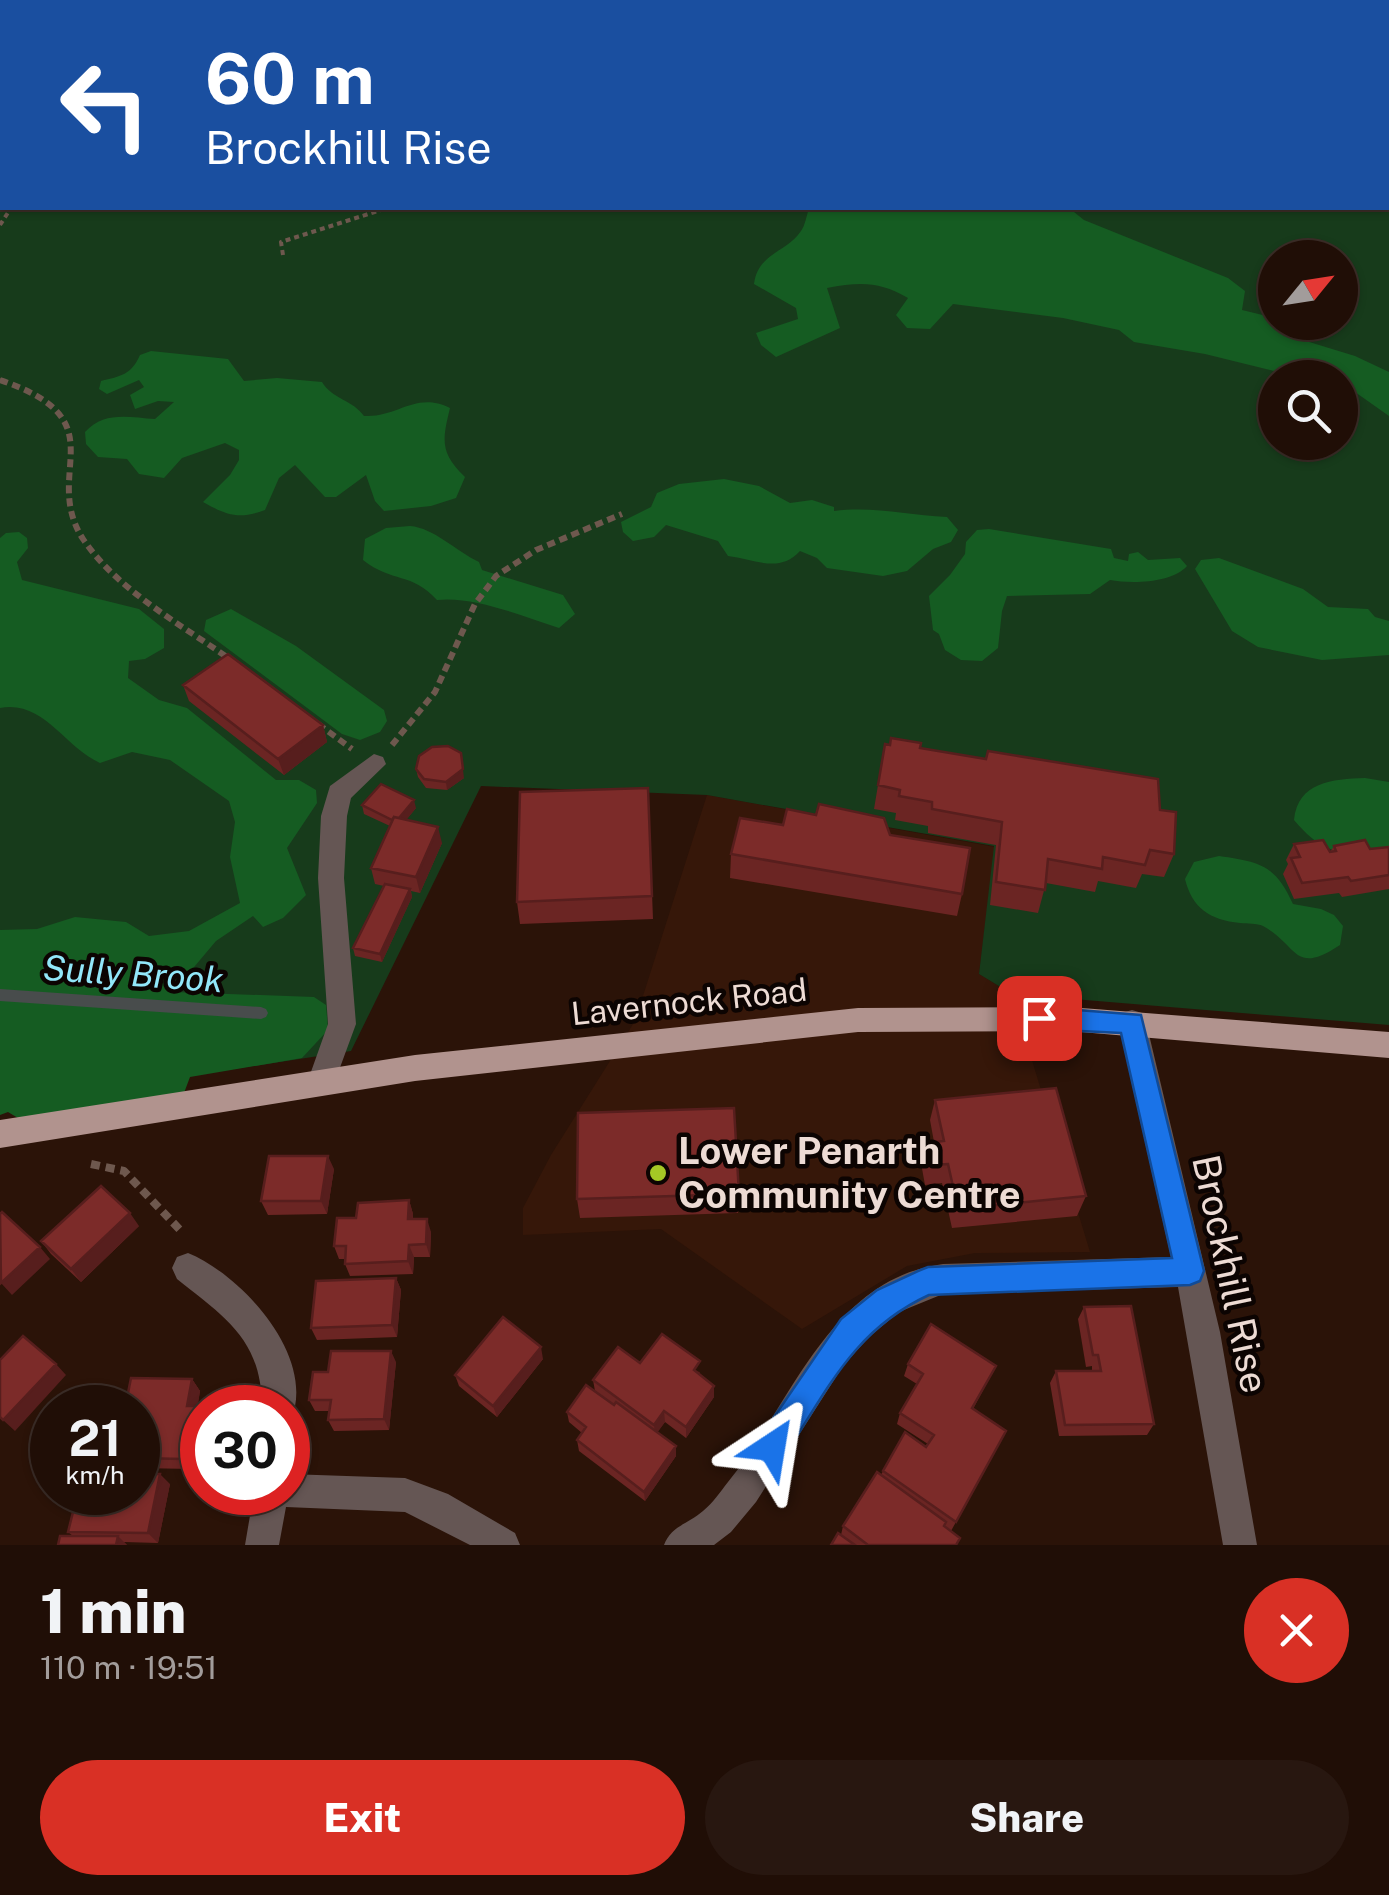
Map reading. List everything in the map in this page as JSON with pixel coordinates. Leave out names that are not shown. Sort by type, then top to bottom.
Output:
[{"type":"main road","name":"Lavernock Road","points":[[0,1134],[322,1083],[590,1047],[858,1020],[1008,1016],[1132,1022],[1389,1045]]},
{"type":"street","points":[[322,1083],[342,1024],[331,878],[334,816],[340,793],[374,764]]},
{"type":"street","name":"Brockhill Rise","points":[[1132,1022],[1190,1271],[1224,1437],[1240,1545]]},
{"type":"street","points":[[188,1268],[254,1322],[273,1352],[280,1385]]},
{"type":"street","points":[[681,1545],[716,1522],[752,1478],[832,1353],[851,1330],[887,1300],[928,1281],[1190,1271]]},
{"type":"street","points":[[310,1492],[405,1496],[436,1506],[503,1545]]},
{"type":"street","points":[[262,1545],[268,1515]]},
{"type":"path","points":[[282,255],[281,242],[380,210]]},
{"type":"path","points":[[0,380],[37,393],[65,418],[70,434],[74,520],[78,534],[92,552],[247,672]]},
{"type":"path","points":[[310,718],[374,764],[414,722],[438,688],[475,604],[490,582],[508,565],[622,514]]},
{"type":"path","points":[[91,1164],[124,1171],[182,1233],[188,1268]]},
{"type":"shaded area","points":[[707,795],[995,847],[979,974],[1012,994],[1090,1252],[975,1253],[907,1266],[802,1329],[661,1229],[523,1235],[523,1208],[551,1155],[635,1021]]},
{"type":"green space","points":[[0,210],[1389,210],[1389,1025],[1012,994],[979,974],[994,846],[707,795],[481,786],[351,1051],[0,1105]]},
{"type":"green space","points":[[808,210],[1072,210],[1084,220],[1228,278],[1245,291],[1242,310],[1258,314],[1258,340],[1305,340],[1355,356],[1389,372],[1389,416],[1358,394],[1358,360],[1258,360],[1258,367],[1134,342],[1119,330],[1063,318],[953,304],[930,329],[907,328],[896,315],[908,298],[869,284],[827,288],[840,328],[776,357],[761,345],[756,333],[798,319],[796,308],[754,284],[767,259],[801,231]]},
{"type":"green space","points":[[151,351],[228,359],[244,381],[277,378],[322,382],[364,416],[427,402],[450,408],[445,446],[451,461],[465,477],[456,498],[431,506],[384,511],[375,501],[366,475],[336,497],[325,497],[295,465],[279,478],[265,510],[233,515],[203,502],[239,460],[239,450],[225,443],[182,458],[164,478],[139,474],[127,459],[98,457],[86,444],[85,432],[92,425],[117,417],[155,419],[174,402],[158,401],[135,409],[130,395],[144,387],[139,380],[107,394],[99,389],[101,381],[125,374],[140,355]]},
{"type":"green space","points":[[724,479],[759,486],[790,503],[812,500],[834,507],[834,511],[877,510],[947,517],[958,530],[951,542],[933,549],[907,571],[883,576],[827,568],[817,558],[800,551],[775,563],[728,556],[718,541],[666,525],[654,537],[633,541],[623,532],[621,522],[651,507],[657,493],[679,484]]},
{"type":"green space","points":[[410,526],[436,535],[479,562],[482,570],[563,595],[575,614],[559,628],[482,604],[437,600],[419,585],[363,560],[365,539],[386,528]]},
{"type":"green space","points":[[977,530],[1111,549],[1114,558],[1128,561],[1129,554],[1138,552],[1148,560],[1180,558],[1187,566],[1162,579],[1110,580],[1090,594],[1007,596],[998,648],[982,661],[961,660],[945,650],[939,634],[933,630],[929,596],[965,554],[966,542]]},
{"type":"green space","points":[[19,532],[27,538],[28,548],[17,562],[22,580],[139,609],[164,629],[164,648],[145,659],[129,661],[128,678],[159,700],[187,708],[276,780],[299,780],[316,790],[317,803],[287,848],[306,895],[283,918],[263,927],[253,916],[216,941],[173,992],[314,997],[326,1005],[328,1030],[302,1058],[190,1077],[184,1093],[18,1118],[8,1112],[0,1115],[0,930],[37,929],[75,917],[126,922],[149,936],[189,931],[240,903],[230,857],[235,822],[229,801],[170,760],[132,752],[100,763],[29,711],[0,708],[0,538]]},
{"type":"green space","points":[[1219,558],[1303,589],[1328,607],[1368,609],[1375,617],[1389,621],[1389,655],[1322,660],[1258,647],[1232,631],[1195,569],[1201,560]]},
{"type":"green space","points":[[231,609],[296,646],[384,710],[387,721],[380,732],[360,740],[342,734],[204,631],[206,620]]},
{"type":"green space","points":[[1365,778],[1389,782],[1389,853],[1336,851],[1315,841],[1294,820],[1297,807],[1310,790],[1329,782]]},
{"type":"green space","points":[[1219,856],[1265,868],[1280,881],[1293,904],[1334,915],[1343,926],[1340,945],[1325,954],[1304,958],[1263,926],[1229,921],[1204,911],[1192,898],[1185,879],[1194,862]]},
{"type":"building","points":[[228,654],[323,725],[278,759],[183,685]]},
{"type":"building","points":[[891,738],[921,743],[920,748],[986,759],[988,751],[1158,779],[1160,810],[1176,812],[1174,854],[1150,850],[1145,865],[1103,857],[1102,869],[1048,859],[1045,890],[996,882],[1002,822],[932,809],[932,802],[899,796],[900,790],[878,785],[885,744],[890,745]]},
{"type":"building","points":[[448,746],[461,753],[463,769],[446,782],[424,779],[416,769],[419,756],[432,747]]},
{"type":"building","points":[[381,784],[414,800],[399,818],[392,820],[362,805]]},
{"type":"building","points":[[648,788],[652,896],[517,902],[520,792]]},
{"type":"building","points":[[819,804],[884,818],[890,835],[970,848],[962,894],[731,854],[740,818],[783,825],[787,809],[816,815]]},
{"type":"building","points":[[394,817],[438,827],[416,877],[371,868]]},
{"type":"building","points":[[1323,840],[1330,852],[1336,851],[1334,846],[1365,840],[1370,849],[1389,847],[1389,875],[1302,883],[1291,858],[1300,857],[1294,844]]},
{"type":"building","points":[[385,884],[410,889],[380,954],[353,948]]},
{"type":"building","points":[[1056,1088],[1086,1196],[958,1209],[948,1164],[930,1165],[926,1143],[944,1141],[935,1100]]},
{"type":"building","name":"Lower Penarth Community Centre","points":[[734,1108],[739,1194],[577,1199],[578,1113]]},
{"type":"building","points":[[269,1156],[328,1156],[321,1201],[261,1201]]},
{"type":"building","points":[[101,1186],[130,1213],[71,1269],[41,1241]]},
{"type":"building","points":[[409,1200],[408,1219],[427,1219],[426,1244],[409,1245],[408,1261],[345,1264],[346,1246],[334,1246],[337,1218],[356,1218],[358,1203]]},
{"type":"building","points":[[0,1214],[40,1247],[1,1283]]},
{"type":"building","points":[[396,1278],[392,1325],[311,1328],[316,1281]]},
{"type":"building","points":[[1131,1306],[1154,1424],[1065,1425],[1056,1371],[1101,1371],[1098,1355],[1093,1355],[1084,1307]]},
{"type":"building","points":[[503,1317],[541,1347],[493,1406],[455,1375]]},
{"type":"building","points":[[931,1324],[996,1366],[972,1408],[1006,1431],[956,1522],[883,1471],[905,1432],[926,1447],[934,1435],[900,1413],[923,1374],[908,1364]]},
{"type":"building","points":[[662,1334],[700,1361],[694,1370],[714,1386],[686,1427],[664,1411],[654,1425],[593,1380],[618,1347],[640,1363]]},
{"type":"building","points":[[23,1336],[56,1364],[36,1385],[30,1385],[30,1391],[3,1420],[0,1417],[0,1360]]},
{"type":"building","points":[[331,1351],[391,1351],[384,1419],[328,1420],[331,1400],[310,1400],[310,1393],[313,1372],[328,1372]]},
{"type":"building","points":[[131,1378],[192,1379],[191,1385],[180,1385],[180,1459],[160,1458],[160,1385],[130,1385]]},
{"type":"building","points":[[586,1385],[676,1446],[644,1492],[577,1440],[586,1427],[567,1412]]},
{"type":"building","points":[[877,1472],[946,1522],[944,1526],[960,1538],[956,1545],[868,1545],[843,1526]]},
{"type":"building","points":[[72,1515],[152,1515],[148,1533],[68,1532]]},
{"type":"building","points":[[838,1533],[855,1545],[831,1545]]},
{"type":"building","points":[[60,1536],[118,1536],[116,1545],[58,1545]]},
{"type":"waterway","name":"Sully Brook","points":[[0,995],[261,1013]]},
{"type":"place","name":"Lower Penarth Community Centre","points":[[658,1173]]},
{"type":"route","points":[[772,1447],[851,1330],[887,1300],[928,1281],[1190,1271],[1132,1022],[1039,1018]]}]
